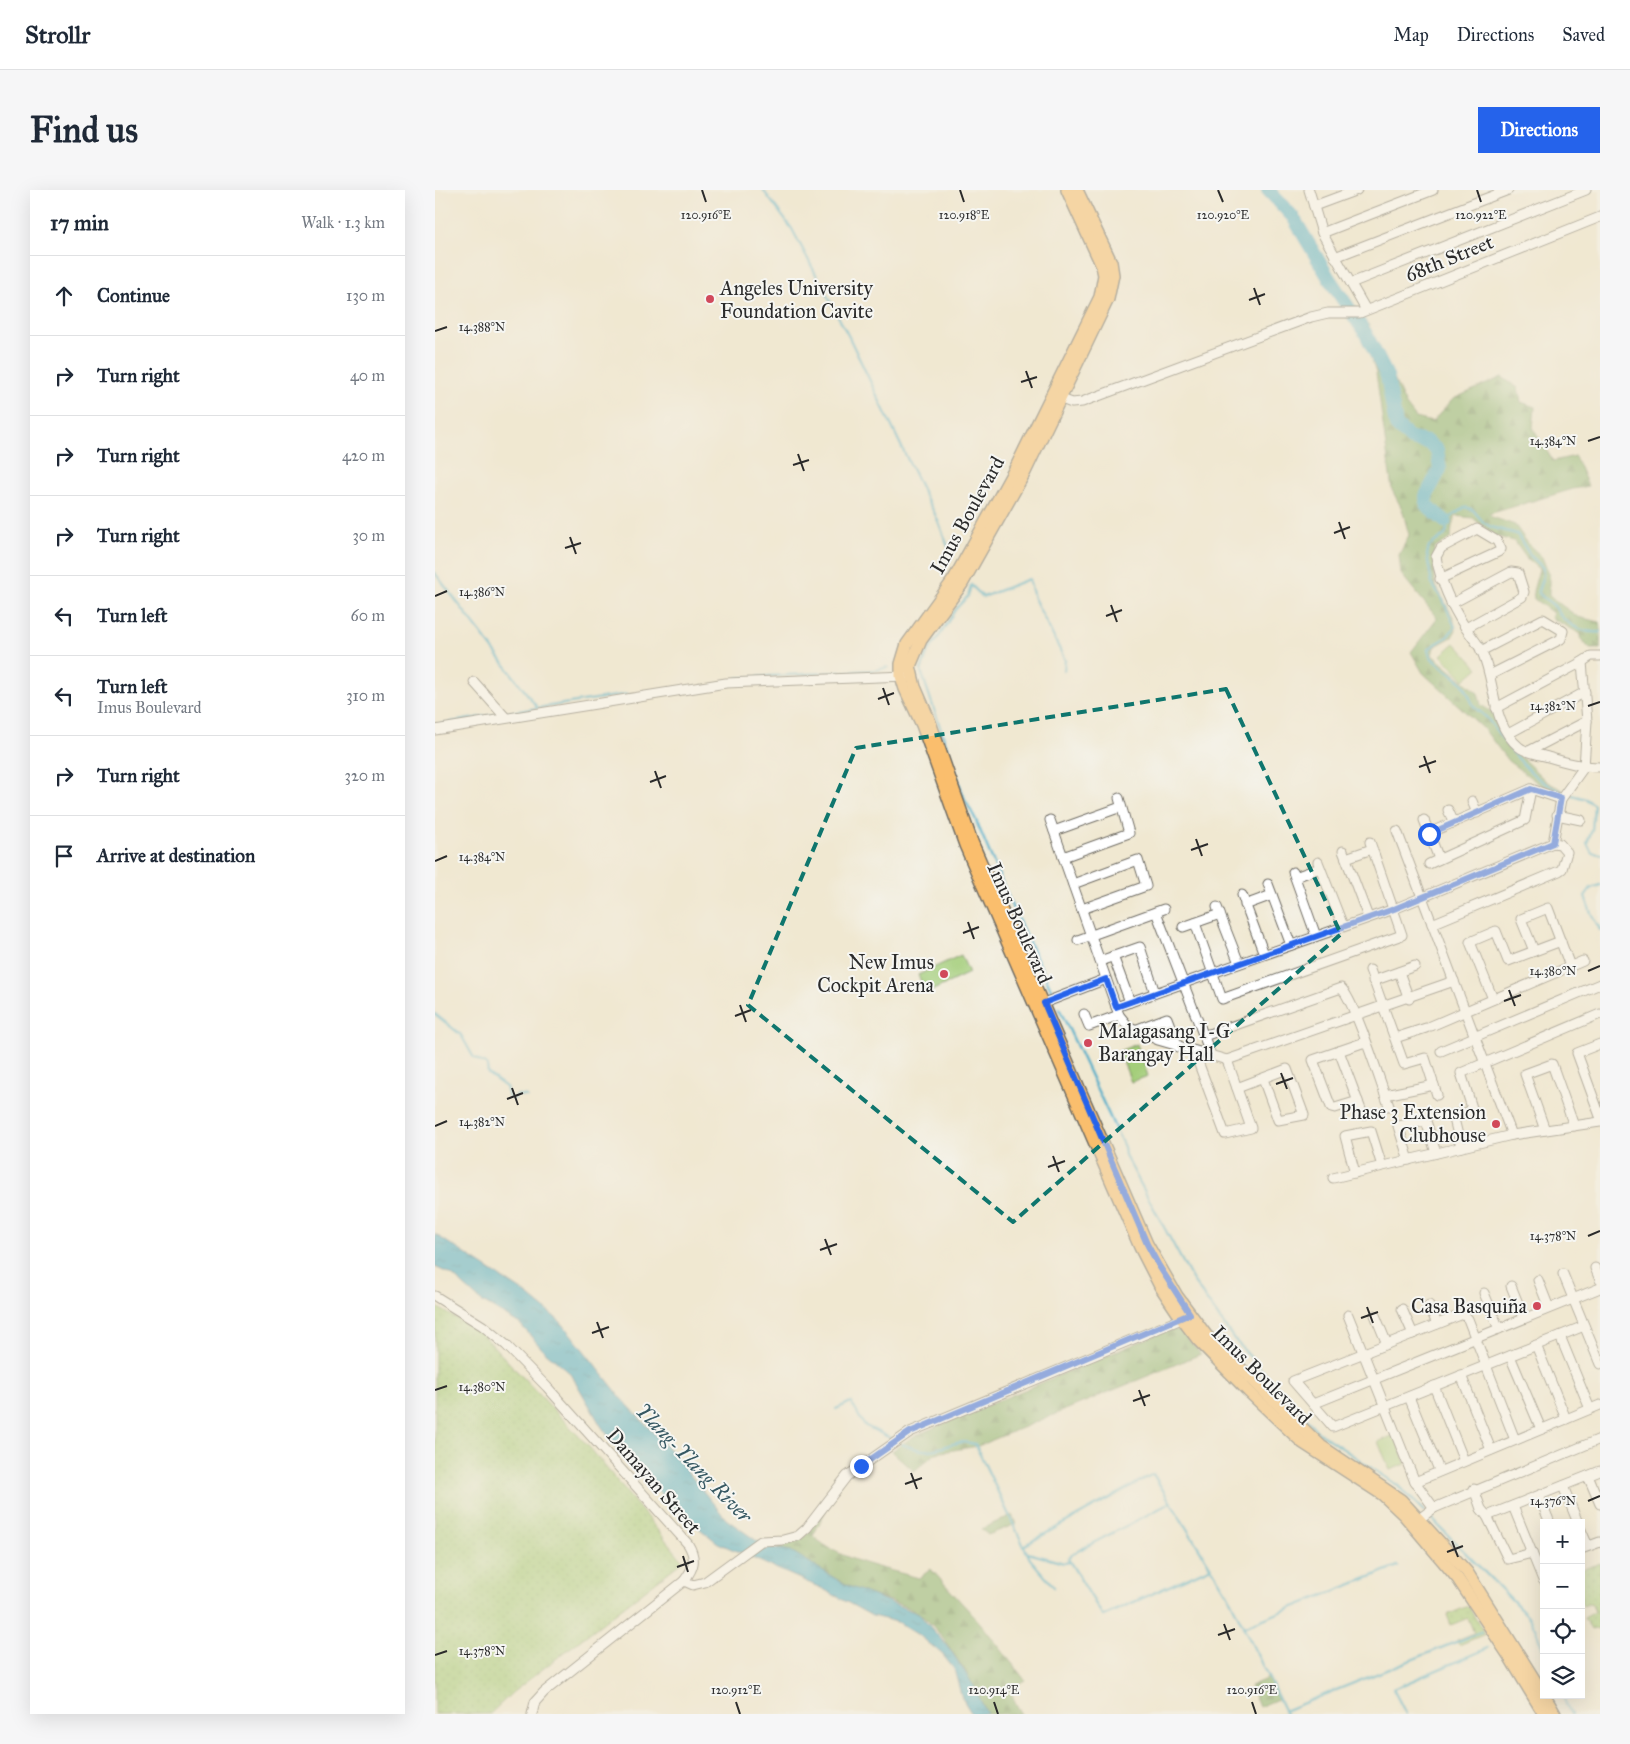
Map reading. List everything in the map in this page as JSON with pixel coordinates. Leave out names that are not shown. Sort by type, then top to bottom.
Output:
[{"type":"main road","name":"Imus Boulevard","points":[[1056,397],[1100,298],[1103,287],[1102,266],[1067,190]]},
{"type":"main road","name":"Imus Boulevard","points":[[1077,190],[1105,250],[1113,275],[1109,299],[954,579],[907,644],[901,664],[906,676],[905,690],[923,725],[965,845],[1040,1004],[1144,1254],[1186,1316],[1198,1340],[1248,1391],[1303,1443],[1383,1496],[1400,1510],[1458,1579],[1509,1656],[1544,1714]]},
{"type":"main road","name":"Imus Boulevard","points":[[1186,1316],[1310,1437],[1426,1514],[1467,1572],[1540,1689]]},
{"type":"main road","name":"Imus Boulevard","points":[[1546,1699],[1555,1714]]},
{"type":"street","points":[[1309,190],[1322,233],[1366,310]]},
{"type":"street","points":[[1314,206],[1357,190]]},
{"type":"street","points":[[1322,233],[1433,190]]},
{"type":"street","points":[[1335,257],[1508,190]]},
{"type":"street","points":[[1351,283],[1586,190]]},
{"type":"street","name":"68th Street","points":[[1056,397],[1071,403],[1082,402],[1311,316],[1334,313],[1351,314],[1366,310],[1600,217]]},
{"type":"street","points":[[1440,579],[1498,552],[1501,546],[1480,530],[1474,530],[1438,550],[1436,557],[1440,579],[1451,604],[1481,651],[1490,675],[1497,708],[1508,734],[1520,747],[1529,751],[1585,766],[1600,767]]},
{"type":"street","points":[[1451,604],[1511,572],[1518,573],[1523,592],[1522,597],[1466,628]]},
{"type":"street","points":[[1481,651],[1543,618],[1563,631],[1561,639],[1490,675]]},
{"type":"street","points":[[1497,708],[1591,656],[1600,656]]},
{"type":"street","points":[[1553,843],[1557,815],[1565,795],[1585,766],[1587,721],[1582,662]]},
{"type":"street","points":[[435,730],[727,683],[906,676]]},
{"type":"street","points":[[474,682],[506,718]]},
{"type":"street","points":[[1508,734],[1585,692]]},
{"type":"street","points":[[1529,751],[1587,721]]},
{"type":"street","points":[[1429,834],[1531,789],[1565,795]]},
{"type":"street","points":[[1429,864],[1525,820],[1531,789]]},
{"type":"street","points":[[1472,801],[1477,813]]},
{"type":"street","points":[[1054,831],[1120,802],[1129,833],[1063,857]]},
{"type":"street","points":[[1448,810],[1454,823]]},
{"type":"street","points":[[1557,815],[1581,820]]},
{"type":"street","points":[[1050,820],[1117,1011],[1128,1026],[1135,1030],[1178,1047],[1227,1060],[1355,1014],[1409,999],[1454,981]]},
{"type":"street","points":[[1424,820],[1439,858]]},
{"type":"street","points":[[1397,831],[1512,1135]]},
{"type":"street","points":[[1084,1014],[1089,1026],[1130,1002],[1394,909],[1553,843],[1560,844],[1567,852],[1563,869],[1432,924]]},
{"type":"street","points":[[1195,923],[1222,999],[1401,935],[1394,909],[1371,845],[1344,855],[1368,917]]},
{"type":"street","points":[[1073,884],[1137,860],[1146,886],[1082,909]]},
{"type":"street","points":[[1316,936],[1293,875],[1319,865],[1343,926]]},
{"type":"street","points":[[1267,884],[1291,945]]},
{"type":"street","points":[[1242,895],[1264,954]]},
{"type":"street","points":[[1245,905],[1272,895]]},
{"type":"street","points":[[1534,951],[1521,919],[1548,908],[1570,966]]},
{"type":"street","points":[[1078,940],[1160,910],[1183,983],[1211,1055]]},
{"type":"street","points":[[1183,927],[1218,911],[1239,963]]},
{"type":"street","points":[[1493,999],[1470,942],[1497,931],[1508,961],[1561,941]]},
{"type":"street","points":[[1100,961],[1140,947],[1155,993]]},
{"type":"street","points":[[1113,956],[1130,1002]]},
{"type":"street","points":[[1395,1038],[1428,1027],[1583,962]]},
{"type":"street","points":[[1373,980],[1415,966]]},
{"type":"street","points":[[1370,970],[1404,1064],[1425,1058],[1437,1095]]},
{"type":"street","points":[[1399,972],[1409,999]]},
{"type":"street","points":[[1040,1004],[1106,979]]},
{"type":"street","points":[[1441,1051],[1600,984]]},
{"type":"street","points":[[1204,1036],[1341,988],[1347,994],[1389,1106]]},
{"type":"street","points":[[1461,1147],[1453,1115],[1473,1111],[1461,1073],[1600,1014]]},
{"type":"street","points":[[1135,1030],[1167,1018],[1178,1047]]},
{"type":"street","points":[[1358,1101],[1335,1108],[1328,1104],[1313,1060],[1365,1042]]},
{"type":"street","points":[[1600,1044],[1577,1053],[1600,1116]]},
{"type":"street","points":[[1339,1051],[1363,1115]]},
{"type":"street","points":[[1194,1052],[1225,1134],[1251,1128],[1227,1060]]},
{"type":"street","points":[[1545,1130],[1525,1074],[1552,1064],[1574,1126]]},
{"type":"street","points":[[1237,1088],[1287,1070],[1304,1115],[1278,1120],[1263,1079]]},
{"type":"street","points":[[1385,1095],[1434,1085]]},
{"type":"street","points":[[1409,1160],[1398,1126],[1426,1121],[1436,1153]]},
{"type":"street","points":[[1333,1178],[1512,1135],[1600,1122]]},
{"type":"street","points":[[1355,1173],[1345,1136],[1371,1131],[1382,1166]]},
{"type":"street","points":[[1595,1268],[1600,1278]]},
{"type":"street","points":[[1563,1274],[1600,1364]]},
{"type":"street","points":[[1538,1280],[1549,1308]]},
{"type":"street","points":[[1511,1286],[1524,1318]]},
{"type":"street","points":[[1313,1404],[1600,1288]]},
{"type":"street","points":[[1484,1293],[1499,1329]]},
{"type":"street","name":"Damayan Street","points":[[435,1296],[483,1326],[547,1387],[688,1544],[695,1561],[692,1571],[684,1581],[544,1692],[535,1702],[532,1714]]},
{"type":"street","points":[[1429,1305],[1437,1324]]},
{"type":"street","points":[[1402,1309],[1413,1334]]},
{"type":"street","points":[[1515,1440],[1485,1366],[1474,1338],[1468,1319],[1463,1314],[1293,1381],[1333,1427],[1461,1376],[1485,1366],[1510,1356],[1536,1345],[1585,1326]]},
{"type":"street","points":[[1348,1315],[1426,1514],[1474,1490],[1600,1439]]},
{"type":"street","points":[[1375,1315],[1387,1344]]},
{"type":"street","points":[[684,1581],[693,1585],[705,1582],[761,1541],[792,1538],[803,1533],[847,1476],[910,1432],[1186,1316]]},
{"type":"street","points":[[1560,1336],[1590,1409]]},
{"type":"street","points":[[1536,1345],[1566,1419]]},
{"type":"street","points":[[1510,1356],[1541,1429]]},
{"type":"street","points":[[1461,1376],[1491,1450]]},
{"type":"street","points":[[1434,1386],[1463,1461]]},
{"type":"street","points":[[1409,1397],[1439,1470]]},
{"type":"street","points":[[1415,1482],[1439,1470],[1600,1405]]},
{"type":"street","points":[[1487,1516],[1600,1471]]},
{"type":"street","points":[[1588,1476],[1600,1504]]},
{"type":"street","points":[[1563,1486],[1576,1519]]},
{"type":"street","points":[[1474,1490],[1481,1509],[1487,1516],[1508,1559],[1532,1553]]},
{"type":"street","points":[[1539,1496],[1548,1519]]},
{"type":"street","points":[[1513,1506],[1532,1553],[1540,1562]]},
{"type":"street","points":[[1585,1548],[1600,1542]]},
{"type":"highlighted area","points":[[1226,689],[1341,934],[1013,1222],[748,1005],[856,748]]},
{"type":"green space","points":[[1363,322],[1368,324],[1406,405],[1416,418],[1432,422],[1453,399],[1502,377],[1518,388],[1521,402],[1535,407],[1533,428],[1553,461],[1575,456],[1588,486],[1489,514],[1492,517],[1515,525],[1529,545],[1542,557],[1549,575],[1549,596],[1578,617],[1600,622],[1600,649],[1590,649],[1580,638],[1581,634],[1551,618],[1553,613],[1534,599],[1533,591],[1539,569],[1527,559],[1514,541],[1494,536],[1473,518],[1456,516],[1452,526],[1451,538],[1434,549],[1435,584],[1453,617],[1456,630],[1452,637],[1434,647],[1432,655],[1478,693],[1481,705],[1495,714],[1505,740],[1547,782],[1563,790],[1559,794],[1542,786],[1508,761],[1484,729],[1423,673],[1411,652],[1437,618],[1401,574],[1399,555],[1409,535],[1402,509],[1392,490],[1376,373],[1368,349],[1354,325]]},
{"type":"green space","points":[[1455,643],[1478,668],[1464,680],[1441,655]]},
{"type":"green space","name":"New Imus Cockpit Arena","points":[[961,955],[969,973],[927,993],[918,975]]},
{"type":"green space","points":[[1137,1044],[1148,1076],[1131,1082],[1119,1051]]},
{"type":"green space","points":[[435,1306],[480,1332],[590,1448],[683,1561],[513,1692],[490,1714],[435,1714]]},
{"type":"green space","points":[[1170,1329],[1181,1331],[1201,1354],[978,1446],[936,1453],[914,1471],[892,1451],[914,1436]]},
{"type":"green space","points":[[1394,1435],[1406,1464],[1390,1470],[1378,1442]]},
{"type":"green space","points":[[826,1510],[813,1536],[836,1552],[863,1563],[919,1578],[931,1569],[982,1625],[1025,1680],[1009,1689],[1021,1714],[987,1714],[975,1689],[948,1645],[928,1621],[919,1614],[901,1605],[853,1588],[795,1554],[778,1547],[803,1538]]},
{"type":"green space","points":[[1012,1515],[1016,1524],[988,1535],[981,1529]]},
{"type":"green space","points":[[1600,1563],[1600,1628],[1591,1630],[1585,1617],[1595,1612],[1591,1603],[1585,1605],[1585,1569]]},
{"type":"green space","points":[[1468,1606],[1485,1634],[1459,1645],[1457,1640],[1474,1633],[1468,1618],[1451,1625],[1447,1615]]},
{"type":"green space","points":[[1268,1678],[1278,1699],[1259,1707],[1250,1686]]},
{"type":"water","points":[[435,1234],[528,1295],[562,1323],[624,1401],[670,1450],[726,1519],[757,1541],[770,1547],[791,1551],[846,1585],[919,1614],[949,1648],[974,1686],[987,1714],[972,1714],[962,1698],[954,1669],[942,1654],[920,1636],[897,1622],[872,1616],[823,1589],[718,1543],[683,1516],[625,1459],[601,1426],[571,1374],[544,1351],[520,1324],[481,1301],[452,1275],[435,1267]]},
{"type":"waterway","points":[[763,190],[792,229],[849,337],[932,508],[953,556]]},
{"type":"waterway","points":[[1268,190],[1293,217],[1330,280],[1366,334],[1387,376],[1396,425],[1411,439],[1427,442],[1437,450],[1440,469],[1426,496],[1427,506],[1445,521]]},
{"type":"waterway","points":[[1563,792],[1540,780],[1522,763],[1488,720],[1474,706],[1462,683],[1436,662],[1429,653],[1428,649],[1447,637],[1455,627],[1443,600],[1432,584],[1427,555],[1429,546],[1445,535],[1447,531],[1445,521],[1465,507],[1473,510],[1484,523],[1491,527],[1517,534],[1530,555],[1543,568],[1539,593],[1553,605],[1565,620],[1584,631],[1600,632]]},
{"type":"waterway","points":[[435,573],[537,707]]},
{"type":"waterway","points":[[971,585],[983,597],[1029,579],[1034,598],[1065,660],[1064,671]]},
{"type":"waterway","points":[[971,585],[968,596],[955,610],[928,651],[921,671],[965,800],[975,818],[1013,909],[1054,995]]},
{"type":"waterway","points":[[737,678],[876,670],[888,667]]},
{"type":"waterway","points":[[505,713],[628,694]]},
{"type":"waterway","points":[[435,725],[499,714]]},
{"type":"waterway","points":[[1568,794],[1586,799],[1594,805],[1592,830],[1587,843],[1592,853],[1600,854]]},
{"type":"waterway","points":[[1600,885],[1591,888],[1585,896],[1600,930]]},
{"type":"waterway","points":[[1059,1008],[1124,1147],[1125,1155],[1192,1279],[1234,1339],[1318,1432],[1397,1485],[1424,1511]]},
{"type":"waterway","points":[[435,1014],[461,1035],[474,1058],[487,1065],[488,1074],[506,1087],[509,1098],[513,1099],[518,1095],[527,1096]]},
{"type":"waterway","points":[[836,1409],[851,1402],[864,1425],[892,1439]]},
{"type":"waterway","points":[[902,1444],[915,1449],[925,1450],[962,1442],[975,1444],[1030,1559],[1054,1587]]},
{"type":"waterway","points":[[1025,1545],[1153,1474],[1228,1595],[1286,1714]]},
{"type":"waterway","points":[[1070,1562],[1068,1559],[1072,1554],[1170,1503]]},
{"type":"waterway","points":[[1428,1515],[1528,1616],[1540,1641]]},
{"type":"waterway","points":[[1028,1553],[1064,1563],[1070,1562],[1103,1616],[1211,1567]]},
{"type":"waterway","points":[[1243,1627],[1398,1566]]},
{"type":"waterway","points":[[1284,1711],[1481,1632]]},
{"type":"waterway","points":[[1406,1714],[1393,1689],[1488,1648]]},
{"type":"waterway","points":[[1564,1699],[1571,1714]]},
{"type":"place","name":"Angeles University Foundation Cavite","points":[[710,299]]},
{"type":"place","name":"New Imus Cockpit Arena","points":[[944,974]]},
{"type":"place","name":"Malagasang I-G Barangay Hall","points":[[1088,1043]]},
{"type":"place","name":"Phase 3 Extension Clubhouse","points":[[1496,1124]]},
{"type":"place","name":"Casa Basquiña","points":[[1537,1306]]},
{"type":"route","points":[[861,1466],[910,1432],[1190,1314],[1177,1296],[1147,1244],[1044,1003],[1106,979],[1116,1007],[1422,898],[1553,843],[1561,798],[1531,789],[1429,834]]},
{"type":"water label","name":"Ylang-Ylang River","points":[[694,1463]]}]
